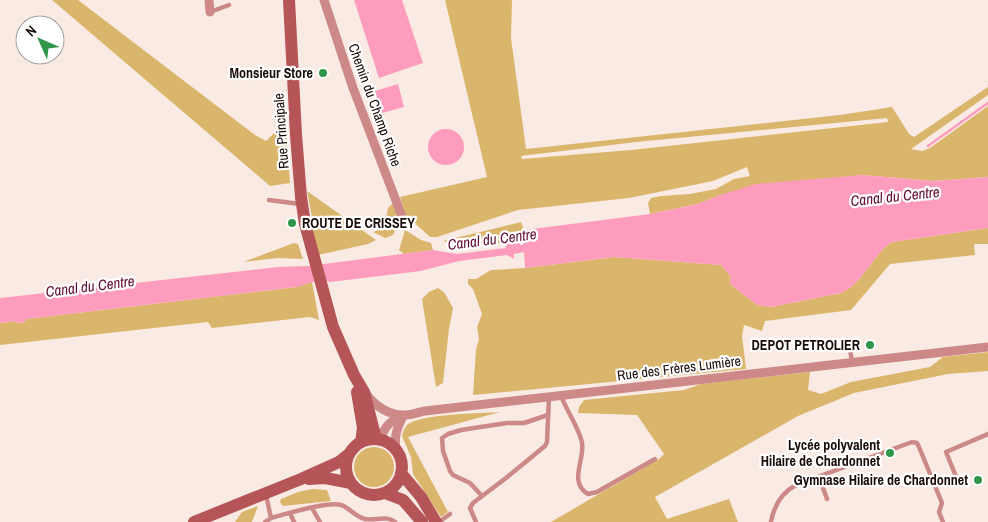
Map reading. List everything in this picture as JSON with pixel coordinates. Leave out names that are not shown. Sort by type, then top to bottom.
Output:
[{"type":"street","points":[[209,0],[210,12]]},
{"type":"street","name":"Rue Principale","points":[[289,0],[302,204],[314,258],[333,327],[354,375]]},
{"type":"street","name":"Chemin du Champ Riche","points":[[324,0],[353,88],[403,220]]},
{"type":"street","name":"Rue des Frères Lumière","points":[[378,439],[390,422],[404,415],[425,411],[988,348]]},
{"type":"street","points":[[354,375],[364,392],[378,439]]},
{"type":"street","points":[[354,375],[363,428],[361,442]]},
{"type":"street","name":"Rue des Frères Lumière","points":[[364,392],[373,404],[384,410],[404,415]]},
{"type":"street","points":[[396,449],[396,430],[404,415]]},
{"type":"street","points":[[194,522],[339,462],[361,442],[378,439],[392,445],[396,449],[401,460],[401,473],[395,485],[385,493],[368,494],[361,492],[351,483],[346,469],[349,454]]},
{"type":"street","points":[[401,473],[438,522]]},
{"type":"street","points":[[301,479],[325,478],[351,483]]},
{"type":"street","points":[[385,493],[403,500],[422,522]]},
{"type":"lane","points":[[210,12],[229,5]]},
{"type":"lane","points":[[269,200],[302,204]]},
{"type":"lane","points":[[850,349],[852,362]]},
{"type":"lane","points":[[561,396],[583,444],[577,472],[579,483],[584,492],[588,494],[597,492],[655,459]]},
{"type":"lane","points":[[476,522],[470,508],[472,502],[506,478],[545,446],[547,442],[549,397]]},
{"type":"lane","points":[[482,496],[470,483],[452,473],[443,451],[442,438],[448,434],[480,426],[524,423],[548,415]]},
{"type":"lane","points":[[956,480],[946,452],[988,434]]},
{"type":"lane","points":[[771,522],[776,506],[787,490],[905,444],[916,443],[942,503],[939,512],[943,522]]},
{"type":"lane","points":[[818,477],[827,499]]},
{"type":"lane","points":[[265,494],[271,518]]},
{"type":"lane","points":[[265,522],[271,518],[333,504],[341,505],[359,518],[373,520],[388,518],[395,522]]},
{"type":"lane","points":[[312,508],[318,522]]},
{"type":"lane","points":[[290,513],[294,522]]},
{"type":"lane","points":[[438,522],[450,514]]},
{"type":"shaded area","points":[[52,0],[78,0],[255,135],[266,141],[275,132],[286,130],[290,183],[270,186]]},
{"type":"shaded area","points":[[445,0],[512,0],[511,38],[526,149],[840,115],[892,107],[909,134],[914,137],[988,87],[988,95],[911,149],[922,151],[930,148],[988,106],[988,177],[934,181],[862,175],[720,195],[698,204],[650,214],[648,203],[651,198],[716,189],[734,179],[750,176],[747,167],[713,181],[629,198],[518,210],[437,237],[430,237],[406,215],[400,197],[487,177]],"holes":[[[887,118],[888,122],[631,150],[522,159],[521,156],[636,142]]]},
{"type":"shaded area","points":[[307,191],[376,240],[368,244],[318,255],[310,230],[313,222]]},
{"type":"shaded area","points":[[394,202],[397,215],[396,227],[393,235],[385,238],[373,232],[384,228],[388,208]]},
{"type":"shaded area","points":[[521,222],[524,230],[522,236],[517,234],[505,236],[506,243],[451,244],[443,241]]},
{"type":"shaded area","points":[[988,228],[988,244],[974,244],[975,255],[890,264],[851,310],[765,321],[762,331],[744,325],[742,336],[746,369],[473,395],[476,350],[479,339],[477,327],[482,314],[473,289],[468,284],[468,279],[476,279],[491,270],[525,268],[614,257],[721,265],[731,277],[730,284],[757,305],[771,307],[841,293],[849,289],[892,242]]},
{"type":"shaded area","points":[[405,230],[421,240],[431,243],[433,250],[404,254],[399,250]]},
{"type":"shaded area","points":[[294,243],[298,244],[303,259],[278,258],[243,262]]},
{"type":"shaded area","points":[[312,282],[319,320],[310,317],[212,328],[208,322],[0,345],[0,323],[15,321],[17,323],[25,322],[26,319],[297,287]]},
{"type":"shaded area","points":[[438,288],[444,292],[453,308],[443,383],[436,387],[422,299],[429,292]]},
{"type":"shaded area","points":[[988,352],[988,371],[948,374],[854,393],[798,416],[655,497],[667,519],[729,499],[738,522],[551,522],[659,459],[664,454],[637,415],[578,413],[579,407],[584,400],[684,390],[701,384],[810,372],[808,390],[821,394],[851,382],[930,367],[943,357]]},
{"type":"shaded area","points":[[500,412],[408,437],[448,512],[441,517],[413,474],[411,457],[402,436],[405,427],[414,421],[424,418]]},
{"type":"shaded area","points":[[370,447],[378,447],[385,450],[391,456],[394,467],[391,478],[385,484],[378,487],[370,487],[363,484],[357,478],[354,471],[354,463],[357,456],[363,450]]},
{"type":"shaded area","points":[[312,489],[327,490],[331,501],[283,506],[280,502],[281,499],[298,492]]},
{"type":"shaded area","points":[[258,506],[252,522],[235,522],[242,512]]},
{"type":"water","points":[[354,0],[402,0],[423,63],[379,78]]},
{"type":"water","points":[[398,84],[404,107],[382,113],[375,91]]},
{"type":"water","points":[[446,129],[453,130],[459,134],[463,140],[463,154],[459,160],[453,164],[446,165],[439,164],[433,160],[429,154],[428,147],[429,140],[433,134],[439,130]]},
{"type":"water","name":"Canal du Centre","points":[[862,175],[934,181],[988,177],[988,228],[892,242],[849,289],[841,293],[771,307],[757,305],[730,284],[731,277],[721,265],[614,257],[525,268],[524,252],[514,254],[514,259],[507,255],[459,261],[421,271],[330,282],[318,281],[297,287],[26,319],[25,322],[17,323],[15,321],[0,323],[0,298],[278,267],[308,266],[433,250],[457,254],[506,248],[505,236],[511,234],[512,236],[517,234],[520,236],[520,245],[523,245],[524,230],[650,214],[698,204],[756,184]]},
{"type":"waterway","points":[[928,146],[988,103]]},
{"type":"place","name":"Monsieur Store","points":[[323,73]]},
{"type":"place","name":"ROUTE DE CRISSEY","points":[[292,223]]},
{"type":"place","name":"DEPOT PETROLIER","points":[[870,345]]},
{"type":"place","name":"Lycée polyvalent Hilaire de Chardonnet","points":[[890,453]]},
{"type":"place","name":"Gymnase Hilaire de Chardonnet","points":[[978,480]]}]
